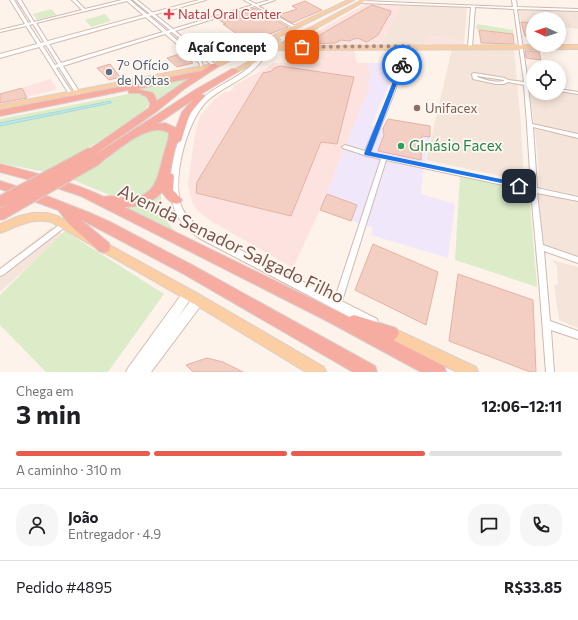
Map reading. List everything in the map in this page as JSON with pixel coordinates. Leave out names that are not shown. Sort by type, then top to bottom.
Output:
[{"type":"highway","points":[[0,113],[202,68],[212,63]]},
{"type":"highway","points":[[0,202],[94,156],[153,110],[202,68]]},
{"type":"highway","points":[[0,215],[94,156],[144,128],[221,78],[235,71]]},
{"type":"highway","points":[[176,197],[167,191],[182,120],[192,104],[221,78]]},
{"type":"highway","points":[[0,118],[132,91],[140,91],[150,95],[154,103],[153,110]]},
{"type":"highway","points":[[85,193],[118,202],[134,203],[147,199],[158,190],[165,176],[174,134],[173,131],[165,126],[144,128]]},
{"type":"highway","name":"Avenida Senador Salgado Filho","points":[[0,168],[47,180],[85,193],[213,258],[336,310],[438,372]]},
{"type":"highway","points":[[0,185],[40,198],[86,216],[139,243],[369,372]]},
{"type":"highway","points":[[62,207],[74,221],[104,246]]},
{"type":"highway","points":[[336,310],[391,333]]},
{"type":"main road","points":[[148,14],[195,0]]},
{"type":"main road","points":[[0,56],[42,43],[204,0]]},
{"type":"main road","points":[[352,0],[271,45],[273,48],[409,46],[578,47]]},
{"type":"main road","points":[[235,71],[260,59],[363,1]]},
{"type":"main road","points":[[212,63],[248,50],[323,15]]},
{"type":"main road","points":[[0,53],[42,43]]},
{"type":"main road","points":[[221,78],[233,69],[258,55],[256,50],[248,50]]},
{"type":"main road","points":[[176,197],[176,172],[184,135],[191,119],[209,96],[251,69],[260,59]]},
{"type":"main road","points":[[0,107],[202,68]]},
{"type":"main road","name":"Avenida Senador Salgado Filho","points":[[176,197],[177,206],[184,218],[202,235],[336,310]]},
{"type":"main road","points":[[0,228],[25,219],[41,216],[51,218],[104,246],[193,297],[319,372]]},
{"type":"main road","points":[[132,372],[193,297]]},
{"type":"main road","points":[[144,372],[193,297]]},
{"type":"main road","points":[[391,333],[471,372]]},
{"type":"street","points":[[12,0],[27,24],[60,66],[74,93]]},
{"type":"street","points":[[19,0],[33,23],[54,67],[74,93]]},
{"type":"street","points":[[74,0],[84,10]]},
{"type":"street","points":[[0,31],[127,0],[173,31],[212,63]]},
{"type":"street","points":[[135,0],[202,68]]},
{"type":"street","points":[[246,0],[274,16],[297,26]]},
{"type":"street","points":[[253,0],[297,26]]},
{"type":"street","points":[[54,67],[273,0]]},
{"type":"street","points":[[507,82],[506,79],[502,78],[474,74],[475,78],[482,80],[526,84],[514,0]]},
{"type":"street","points":[[363,1],[578,10]]},
{"type":"street","points":[[470,47],[473,6]]},
{"type":"street","points":[[274,16],[278,14]]},
{"type":"street","points":[[174,39],[180,37]]},
{"type":"street","points":[[367,154],[391,96],[409,46]]},
{"type":"street","points":[[566,91],[578,93]]},
{"type":"street","points":[[528,100],[550,372]]},
{"type":"street","points":[[530,125],[578,136]]},
{"type":"street","points":[[344,147],[367,154],[578,199]]},
{"type":"street","points":[[336,310],[384,157]]},
{"type":"street","points":[[0,273],[63,224]]},
{"type":"street","points":[[540,247],[578,260]]},
{"type":"street","points":[[546,324],[578,335]]},
{"type":"shaded area","points":[[365,4],[400,5],[380,46],[292,46]]},
{"type":"shaded area","points":[[400,5],[467,7],[464,42],[428,35],[423,46],[380,46]]},
{"type":"shaded area","points":[[518,9],[578,11],[578,29],[566,28],[566,12],[526,12],[526,22],[521,22]]},
{"type":"shaded area","points":[[427,35],[464,42],[463,46],[450,44],[438,46],[424,44]]},
{"type":"shaded area","points":[[452,49],[514,49],[521,125],[524,181],[426,160]]},
{"type":"shaded area","points":[[322,50],[354,50],[357,63],[368,63],[371,75],[371,84],[320,210],[293,268],[211,221],[197,210],[192,202],[188,184],[195,134],[200,116],[214,100],[225,92],[230,91],[234,88],[233,86],[267,68],[273,63],[323,63]]},
{"type":"shaded area","points":[[368,63],[398,63],[371,126],[430,137],[423,170],[421,194],[455,204],[448,258],[371,235],[373,228],[320,210],[371,84],[367,83],[371,75]]},
{"type":"shaded area","points":[[50,79],[57,88],[55,90],[26,97],[22,88]]},
{"type":"shaded area","points":[[566,92],[578,94],[578,135],[534,125],[531,100],[566,100]]},
{"type":"shaded area","points":[[535,129],[578,138],[578,196],[540,187]]},
{"type":"shaded area","points":[[538,192],[578,202],[578,257],[544,246]]},
{"type":"shaded area","points":[[52,227],[64,235],[0,292],[0,268]]},
{"type":"shaded area","points":[[552,260],[578,267],[578,328],[559,320],[554,286],[558,284],[557,266]]},
{"type":"green space","points":[[51,9],[57,15],[37,20],[33,14]]},
{"type":"green space","points":[[105,14],[111,21],[91,27],[85,20]]},
{"type":"green space","points":[[477,24],[513,30],[513,34],[476,29]]},
{"type":"green space","points":[[191,77],[157,103],[157,98],[150,92],[136,89]]},
{"type":"green space","points":[[134,93],[140,94],[147,99],[148,105],[143,112],[74,157],[45,172],[0,163],[0,119]]},
{"type":"green space","points":[[161,129],[168,132],[170,136],[159,184],[150,194],[124,201],[71,179],[144,131]]},
{"type":"green space","points":[[460,176],[529,191],[537,287],[455,260]]},
{"type":"green space","points":[[161,192],[163,211],[167,221],[179,235],[124,207]]},
{"type":"green space","points":[[65,231],[164,294],[108,372],[46,372],[0,325],[0,295]]},
{"type":"water","points":[[111,101],[111,103],[0,126],[0,123]]},
{"type":"building","points":[[305,1],[322,10],[292,23],[278,15],[297,9],[292,6]]},
{"type":"building","points":[[372,5],[391,11],[378,35],[367,42],[357,38],[349,41],[341,40],[335,43],[304,44]]},
{"type":"building","points":[[255,8],[288,27],[254,40],[256,42],[243,46],[234,39],[241,37],[219,20]]},
{"type":"building","points":[[521,22],[526,22],[525,36]]},
{"type":"building","points":[[479,30],[513,34],[514,44],[481,43]]},
{"type":"building","points":[[525,51],[539,52],[541,60],[526,58]]},
{"type":"building","points":[[183,53],[193,63],[177,67],[167,58]]},
{"type":"building","name":"7º Ofício de Notas","points":[[110,64],[120,77],[109,80],[97,68]]},
{"type":"building","points":[[280,66],[354,77],[337,144],[321,142],[291,216],[196,193],[197,182],[263,73],[272,71],[274,68]]},
{"type":"building","points":[[22,88],[27,98],[0,103],[0,94]]},
{"type":"building","name":"GInásio Facex","points":[[388,119],[430,126],[430,137],[422,136],[421,160],[378,151],[384,135],[383,128]]},
{"type":"building","points":[[327,194],[357,205],[351,221],[320,210]]},
{"type":"building","points":[[373,244],[438,272],[426,325],[355,290]]},
{"type":"building","points":[[458,274],[533,300],[536,372],[530,372],[449,341]]},
{"type":"building","points":[[207,358],[223,362],[243,372],[193,372],[186,365]]},
{"type":"way so far","points":[[302,47],[409,46],[402,65]]},
{"type":"place","name":"Natal Oral Center","points":[[169,14]]},
{"type":"place","name":"Açaí Concept","points":[[302,47]]},
{"type":"place","name":"7º Ofício de Notas","points":[[109,72]]},
{"type":"place","name":"Unifacex","points":[[417,108]]},
{"type":"place","name":"GInásio Facex","points":[[401,146]]},
{"type":"route","points":[[402,65],[367,154],[519,186]]}]
